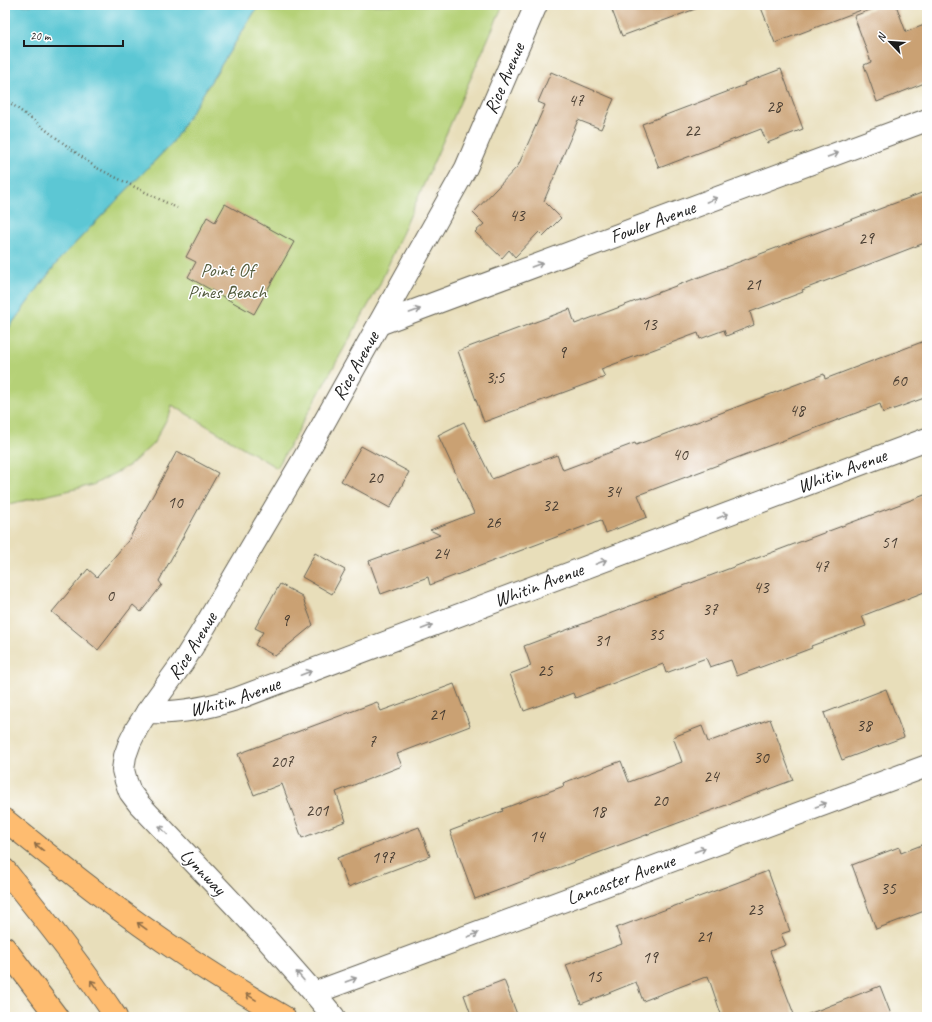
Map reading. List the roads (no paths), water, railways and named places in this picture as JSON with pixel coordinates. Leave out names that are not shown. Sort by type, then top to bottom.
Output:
[{"type":"highway","points":[[5,820],[73,875],[165,942],[206,970],[284,1017]]},
{"type":"highway","points":[[5,870],[80,965],[116,1017]]},
{"type":"highway","points":[[5,948],[57,1017]]},
{"type":"highway","points":[[22,970],[48,1017]]},
{"type":"street","name":"Rice Avenue","points":[[147,712],[205,627],[303,460],[466,168],[536,5]]},
{"type":"street","name":"Fowler Avenue","points":[[379,324],[927,120]]},
{"type":"street","name":"Whitin Avenue","points":[[147,712],[164,713],[188,711],[218,705],[236,699],[927,439]]},
{"type":"street","name":"Lynnway","points":[[147,712],[137,728],[125,756],[123,770],[130,792],[150,816],[263,935],[334,1017]]},
{"type":"street","name":"Lancaster Avenue","points":[[314,993],[927,766]]},
{"type":"water","points":[[5,5],[259,5],[172,143],[59,260],[5,333]]},
{"type":"park label","name":"Point Of Pines Beach","points":[[227,281]]}]
